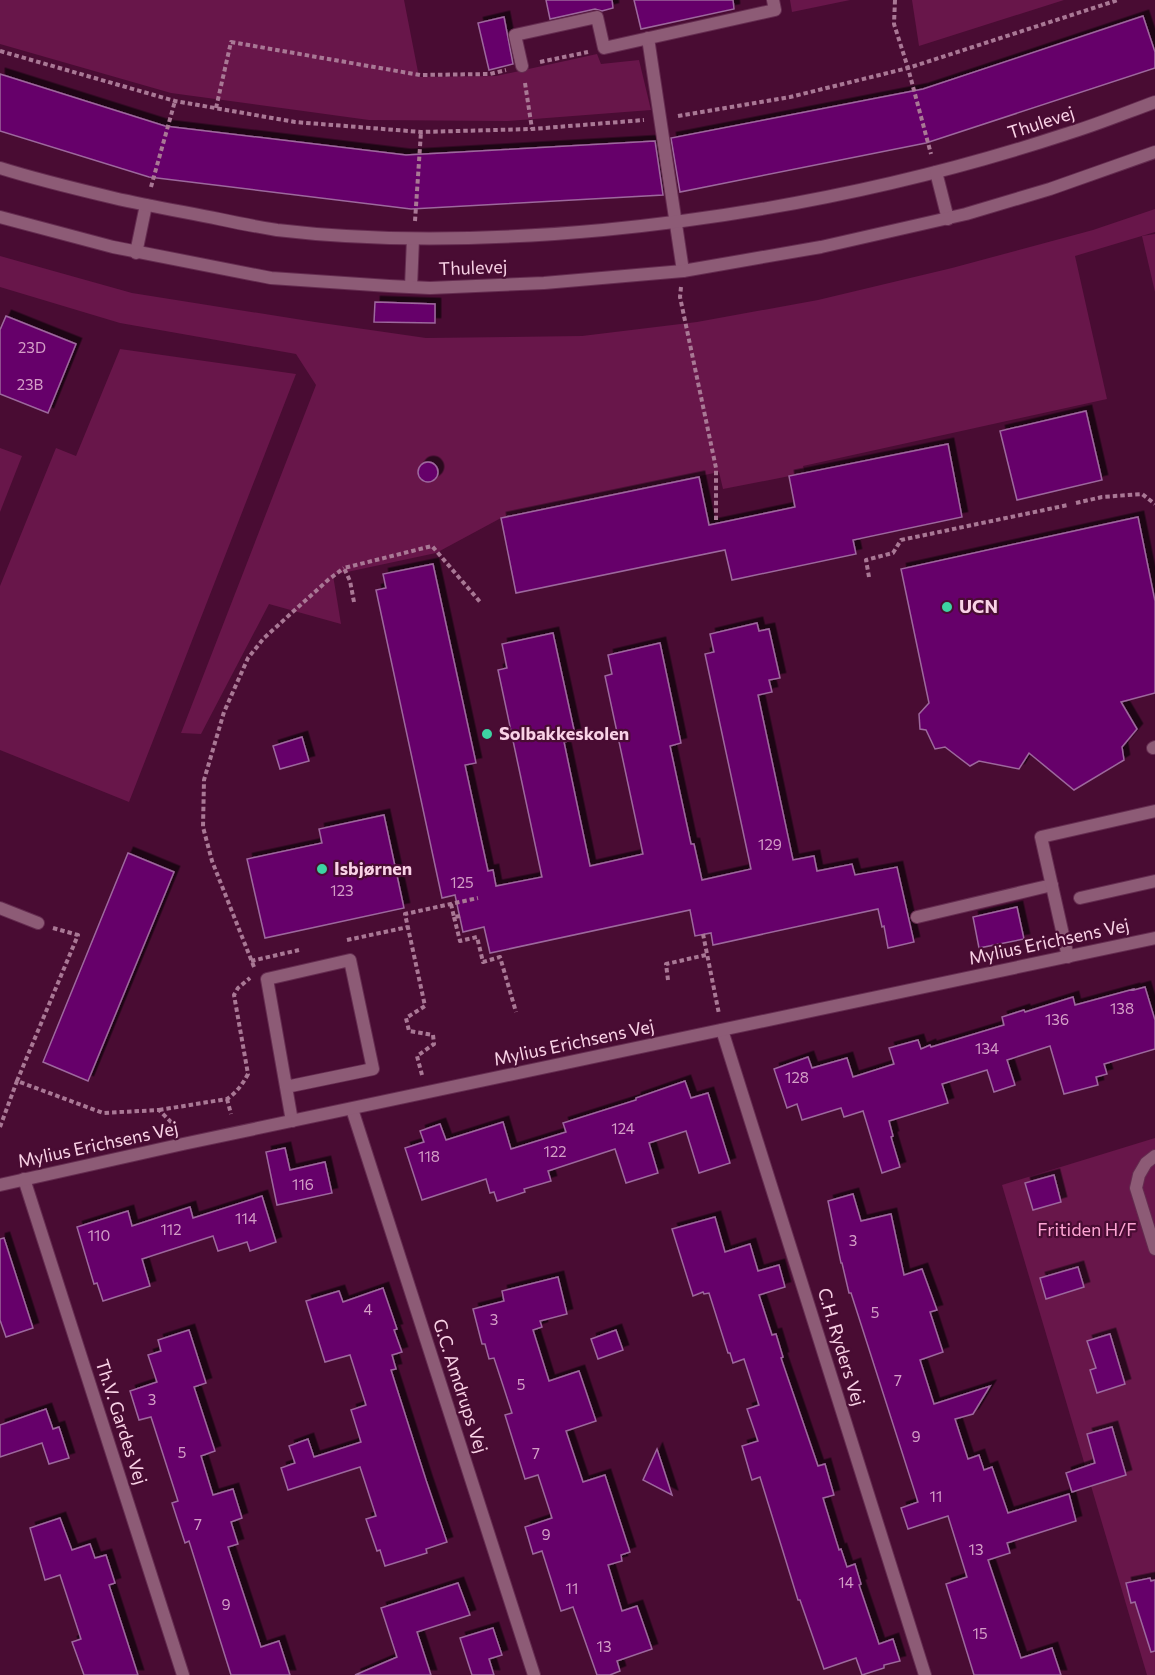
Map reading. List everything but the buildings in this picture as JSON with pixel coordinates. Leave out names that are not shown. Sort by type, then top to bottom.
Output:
[{"type":"street","points":[[522,66],[515,35],[597,17],[604,48],[775,10],[773,0]]},
{"type":"street","points":[[648,38],[683,271]]},
{"type":"street","name":"Thulevej","points":[[0,168],[34,179],[146,205],[276,230],[413,239],[544,236],[676,222],[809,201],[936,172],[1067,134],[1155,102]]},
{"type":"street","name":"Thulevej","points":[[0,217],[136,253],[271,278],[411,287],[544,283],[683,271],[821,247],[948,219],[1050,189],[1155,152]]},
{"type":"street","points":[[936,172],[948,219]]},
{"type":"street","points":[[136,253],[146,205]]},
{"type":"street","points":[[411,287],[413,239]]},
{"type":"street","points":[[1068,957],[1041,837],[1155,811]]},
{"type":"street","points":[[1080,897],[1155,881]]},
{"type":"street","points":[[917,917],[1052,885]]},
{"type":"street","points":[[0,908],[38,923]]},
{"type":"street","name":"Mylius Erichsens Vej","points":[[0,1185],[183,1144],[1155,938]]},
{"type":"street","points":[[286,1087],[373,1069],[350,960],[267,979],[286,1087],[292,1121]]},
{"type":"street","name":"C.H. Ryders Vej","points":[[722,1030],[925,1675]]},
{"type":"street","name":"G.C. Amdrups Vej","points":[[352,1109],[534,1675]]},
{"type":"street","points":[[1155,1156],[1146,1163],[1138,1175],[1136,1188],[1155,1249]]},
{"type":"street","name":"Th.V. Gardes Vej","points":[[24,1179],[183,1675]]},
{"type":"path","points":[[894,0],[894,24],[936,172]]},
{"type":"path","points":[[0,51],[174,100],[295,122],[421,132],[532,129],[661,118],[790,98],[908,68],[1118,0]]},
{"type":"path","points":[[216,108],[231,42],[420,75],[490,74],[604,48]]},
{"type":"path","points":[[522,66],[532,129]]},
{"type":"path","points":[[146,205],[174,100]]},
{"type":"path","points":[[413,239],[421,132]]},
{"type":"path","points":[[683,271],[680,297],[716,468],[716,520]]},
{"type":"path","points":[[1076,503],[1102,497],[1142,494],[1155,504]]},
{"type":"path","points":[[869,577],[866,560],[894,553],[901,540],[1068,505]]},
{"type":"path","points":[[17,1081],[103,1113],[159,1110],[227,1099],[236,1093],[248,1074],[234,995],[238,988],[256,974],[212,861],[203,827],[204,780],[224,712],[248,658],[264,638],[344,568],[432,546],[481,603]]},
{"type":"path","points":[[344,568],[350,581],[354,602]]},
{"type":"path","points":[[425,1094],[417,1056],[434,1044],[433,1035],[409,1032],[406,1018],[425,1006],[405,914],[478,898]]},
{"type":"path","points":[[450,904],[460,941],[477,937],[483,962],[501,957],[516,1011]]},
{"type":"path","points":[[454,917],[460,916]]},
{"type":"path","points":[[0,1127],[78,936],[38,923]]},
{"type":"path","points":[[703,934],[722,1030]]},
{"type":"path","points":[[668,980],[666,964],[706,955]]},
{"type":"path","points":[[227,1099],[231,1114]]},
{"type":"path","points":[[159,1110],[177,1127],[183,1144]]},
{"type":"green space","points":[[0,0],[404,0],[419,77],[496,76],[597,54],[601,64],[639,60],[651,110],[508,121],[369,120],[171,93],[0,44]]},
{"type":"green space","points":[[790,0],[850,0],[792,12]]},
{"type":"green space","points":[[912,0],[1064,0],[919,46]]},
{"type":"green space","points":[[1155,209],[1155,232],[1075,256],[1107,399],[803,466],[805,473],[723,489],[719,472],[501,518],[436,553],[333,575],[341,624],[269,604],[201,734],[181,733],[316,385],[296,354],[120,323],[0,287],[0,256],[132,293],[426,338],[582,336],[697,322],[818,300],[952,268],[1093,230]]},
{"type":"green space","points":[[1155,234],[1155,292],[1142,236]]},
{"type":"green space","points":[[120,349],[296,374],[129,802],[0,750],[0,586],[56,448],[76,456]]},
{"type":"green space","points":[[0,448],[22,456],[0,512]]},
{"type":"green space","name":"Fritiden H/F","points":[[1155,1138],[1155,1675],[1147,1675],[1002,1185]]},
{"type":"place","name":"UCN","points":[[947,607]]},
{"type":"place","name":"Solbakkeskolen","points":[[487,734]]},
{"type":"place","name":"Isbjørnen","points":[[322,869]]}]
